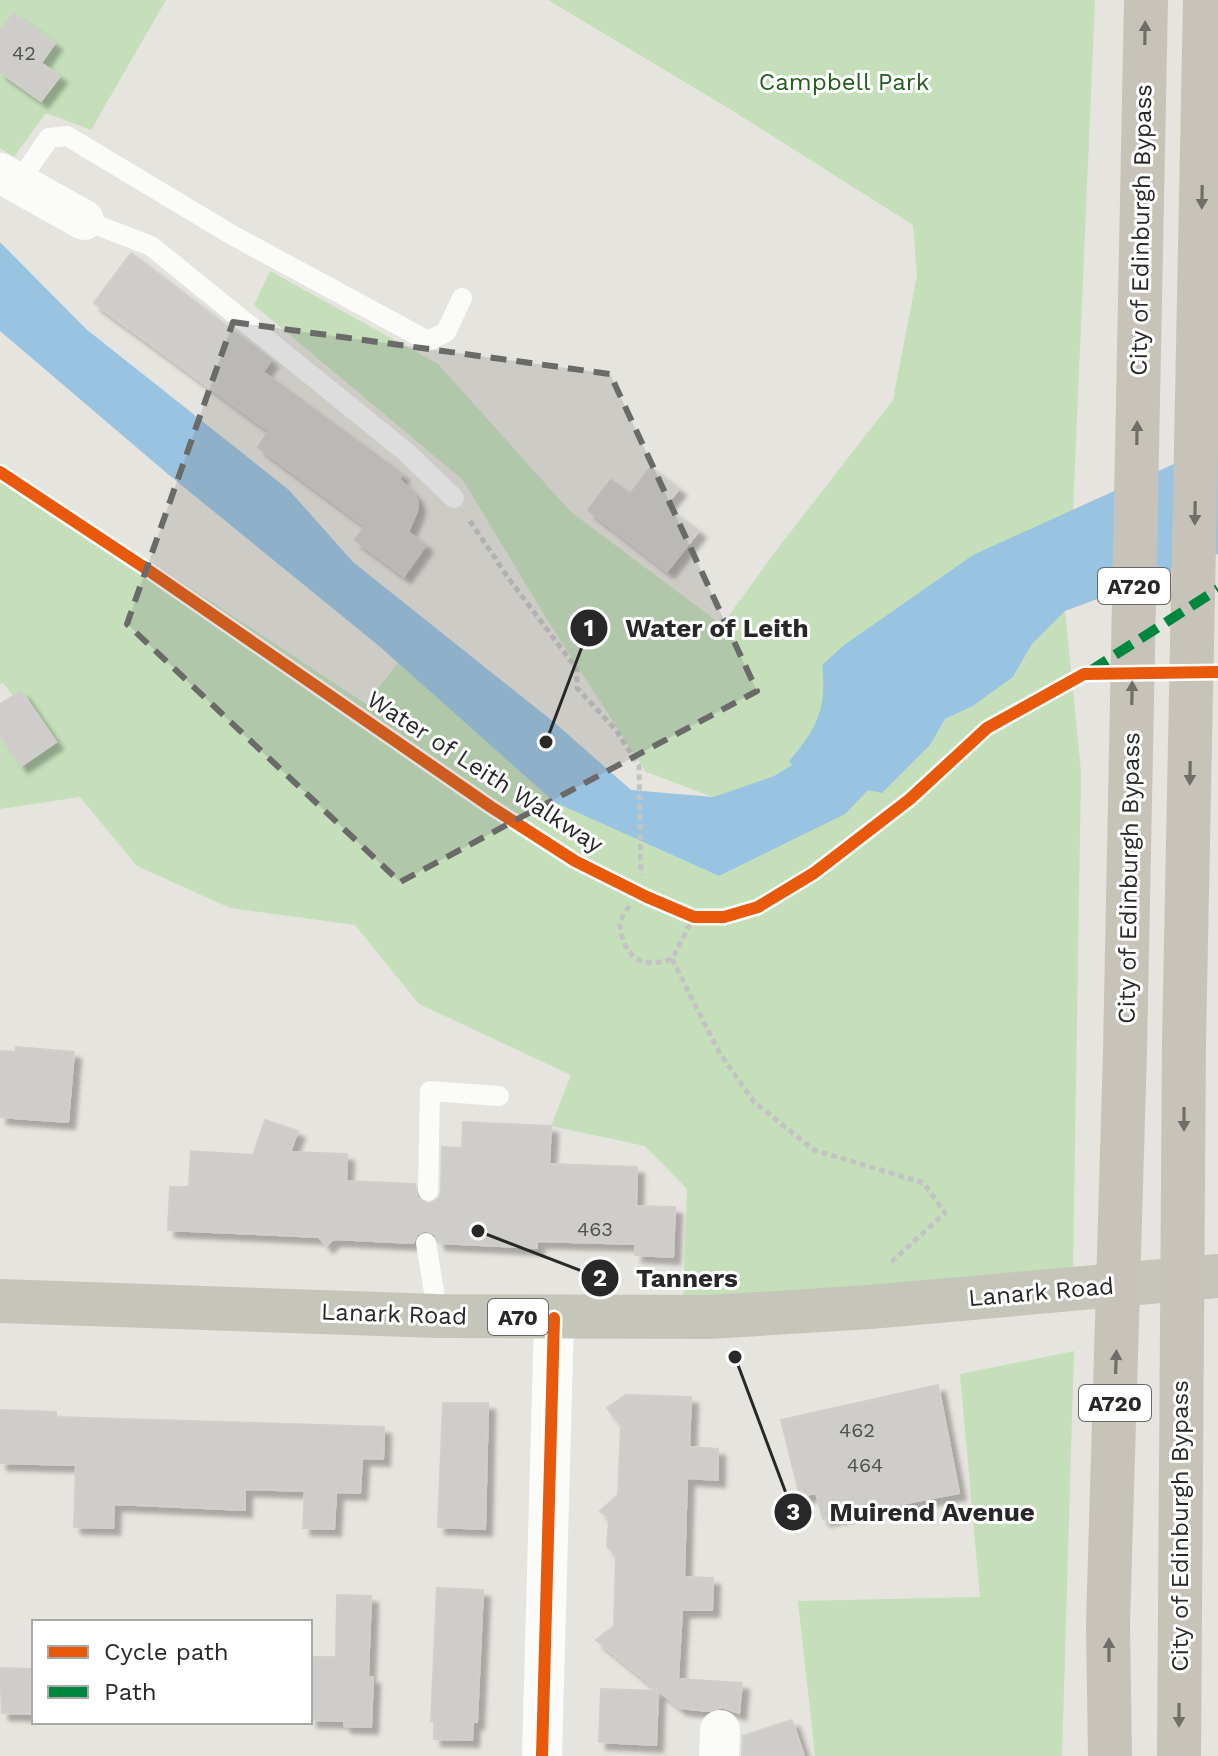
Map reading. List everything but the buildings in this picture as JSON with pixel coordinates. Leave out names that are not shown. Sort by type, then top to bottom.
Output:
[{"type":"highway","name":"City of Edinburgh Bypass","points":[[1110,1756],[1108,1624],[1125,1051],[1146,0]]},
{"type":"highway","name":"City of Edinburgh Bypass","points":[[1179,1756],[1184,1041],[1205,0]]},
{"type":"main road","name":"Lanark Road","points":[[0,1301],[438,1316],[709,1317],[1036,1294],[1218,1276]]},
{"type":"street","points":[[9,179],[84,220]]},
{"type":"street","points":[[542,1756],[554,1318]]},
{"type":"lane","points":[[9,179],[49,138],[67,136],[232,235],[428,341],[446,332],[462,298]]},
{"type":"lane","points":[[84,220],[151,246],[406,452],[454,498]]},
{"type":"lane","points":[[428,1191],[430,1091],[499,1096]]},
{"type":"lane","points":[[426,1243],[438,1316]]},
{"type":"path","points":[[454,498],[509,579],[577,669],[577,688],[616,730],[639,766],[641,875]]},
{"type":"path","points":[[629,906],[620,923],[629,953],[643,964],[672,959]]},
{"type":"path","points":[[709,917],[688,914],[672,959],[719,1052],[754,1102],[814,1150],[924,1183],[945,1213],[877,1275],[870,1307]]},
{"type":"highlighted area","points":[[233,322],[610,374],[757,691],[400,882],[127,624]]},
{"type":"green space","points":[[0,0],[166,0],[91,130],[46,113],[14,157],[0,148]]},
{"type":"green space","name":"Campbell Park","points":[[548,0],[1095,0],[1073,511],[973,555],[844,645],[822,665],[823,694],[818,717],[807,739],[789,761],[792,765],[774,776],[713,797],[646,772],[551,626],[463,480],[254,305],[270,271],[438,364],[571,512],[722,625],[893,400],[917,275],[913,225],[733,111]]},
{"type":"green space","points":[[0,462],[366,704],[398,663],[554,802],[719,876],[930,745],[945,719],[973,706],[1013,677],[1032,644],[1065,611],[1081,772],[1073,1270],[683,1302],[687,1189],[645,1146],[551,1126],[571,1075],[419,1004],[355,925],[230,908],[137,866],[80,797],[0,809],[0,734],[13,696],[3,683],[0,684]]},
{"type":"green space","points":[[1074,1351],[1062,1756],[815,1756],[798,1601],[980,1597],[960,1374]]},
{"type":"water","points":[[0,242],[86,329],[289,490],[353,562],[555,723],[631,790],[713,797],[774,776],[792,765],[789,761],[813,728],[823,694],[822,665],[844,645],[973,555],[1218,444],[1218,554],[1065,611],[1032,644],[1013,677],[973,706],[945,719],[930,745],[882,793],[868,790],[845,814],[719,876],[554,802],[379,646],[169,475],[0,331]]},
{"type":"marked path","points":[[1090,671],[1218,589]]},
{"type":"cycle path","name":"Water of Leith Walkway","points":[[0,472],[575,861],[694,917],[724,917],[758,907],[814,873],[910,799],[987,728],[1084,674],[1218,672]]},
{"type":"cycle path","points":[[542,1756],[554,1318]]},
{"type":"place","name":"Water of Leith","points":[[546,742]]},
{"type":"place","name":"Tanners","points":[[478,1231]]},
{"type":"place","name":"Muirend Avenue","points":[[735,1357]]}]
